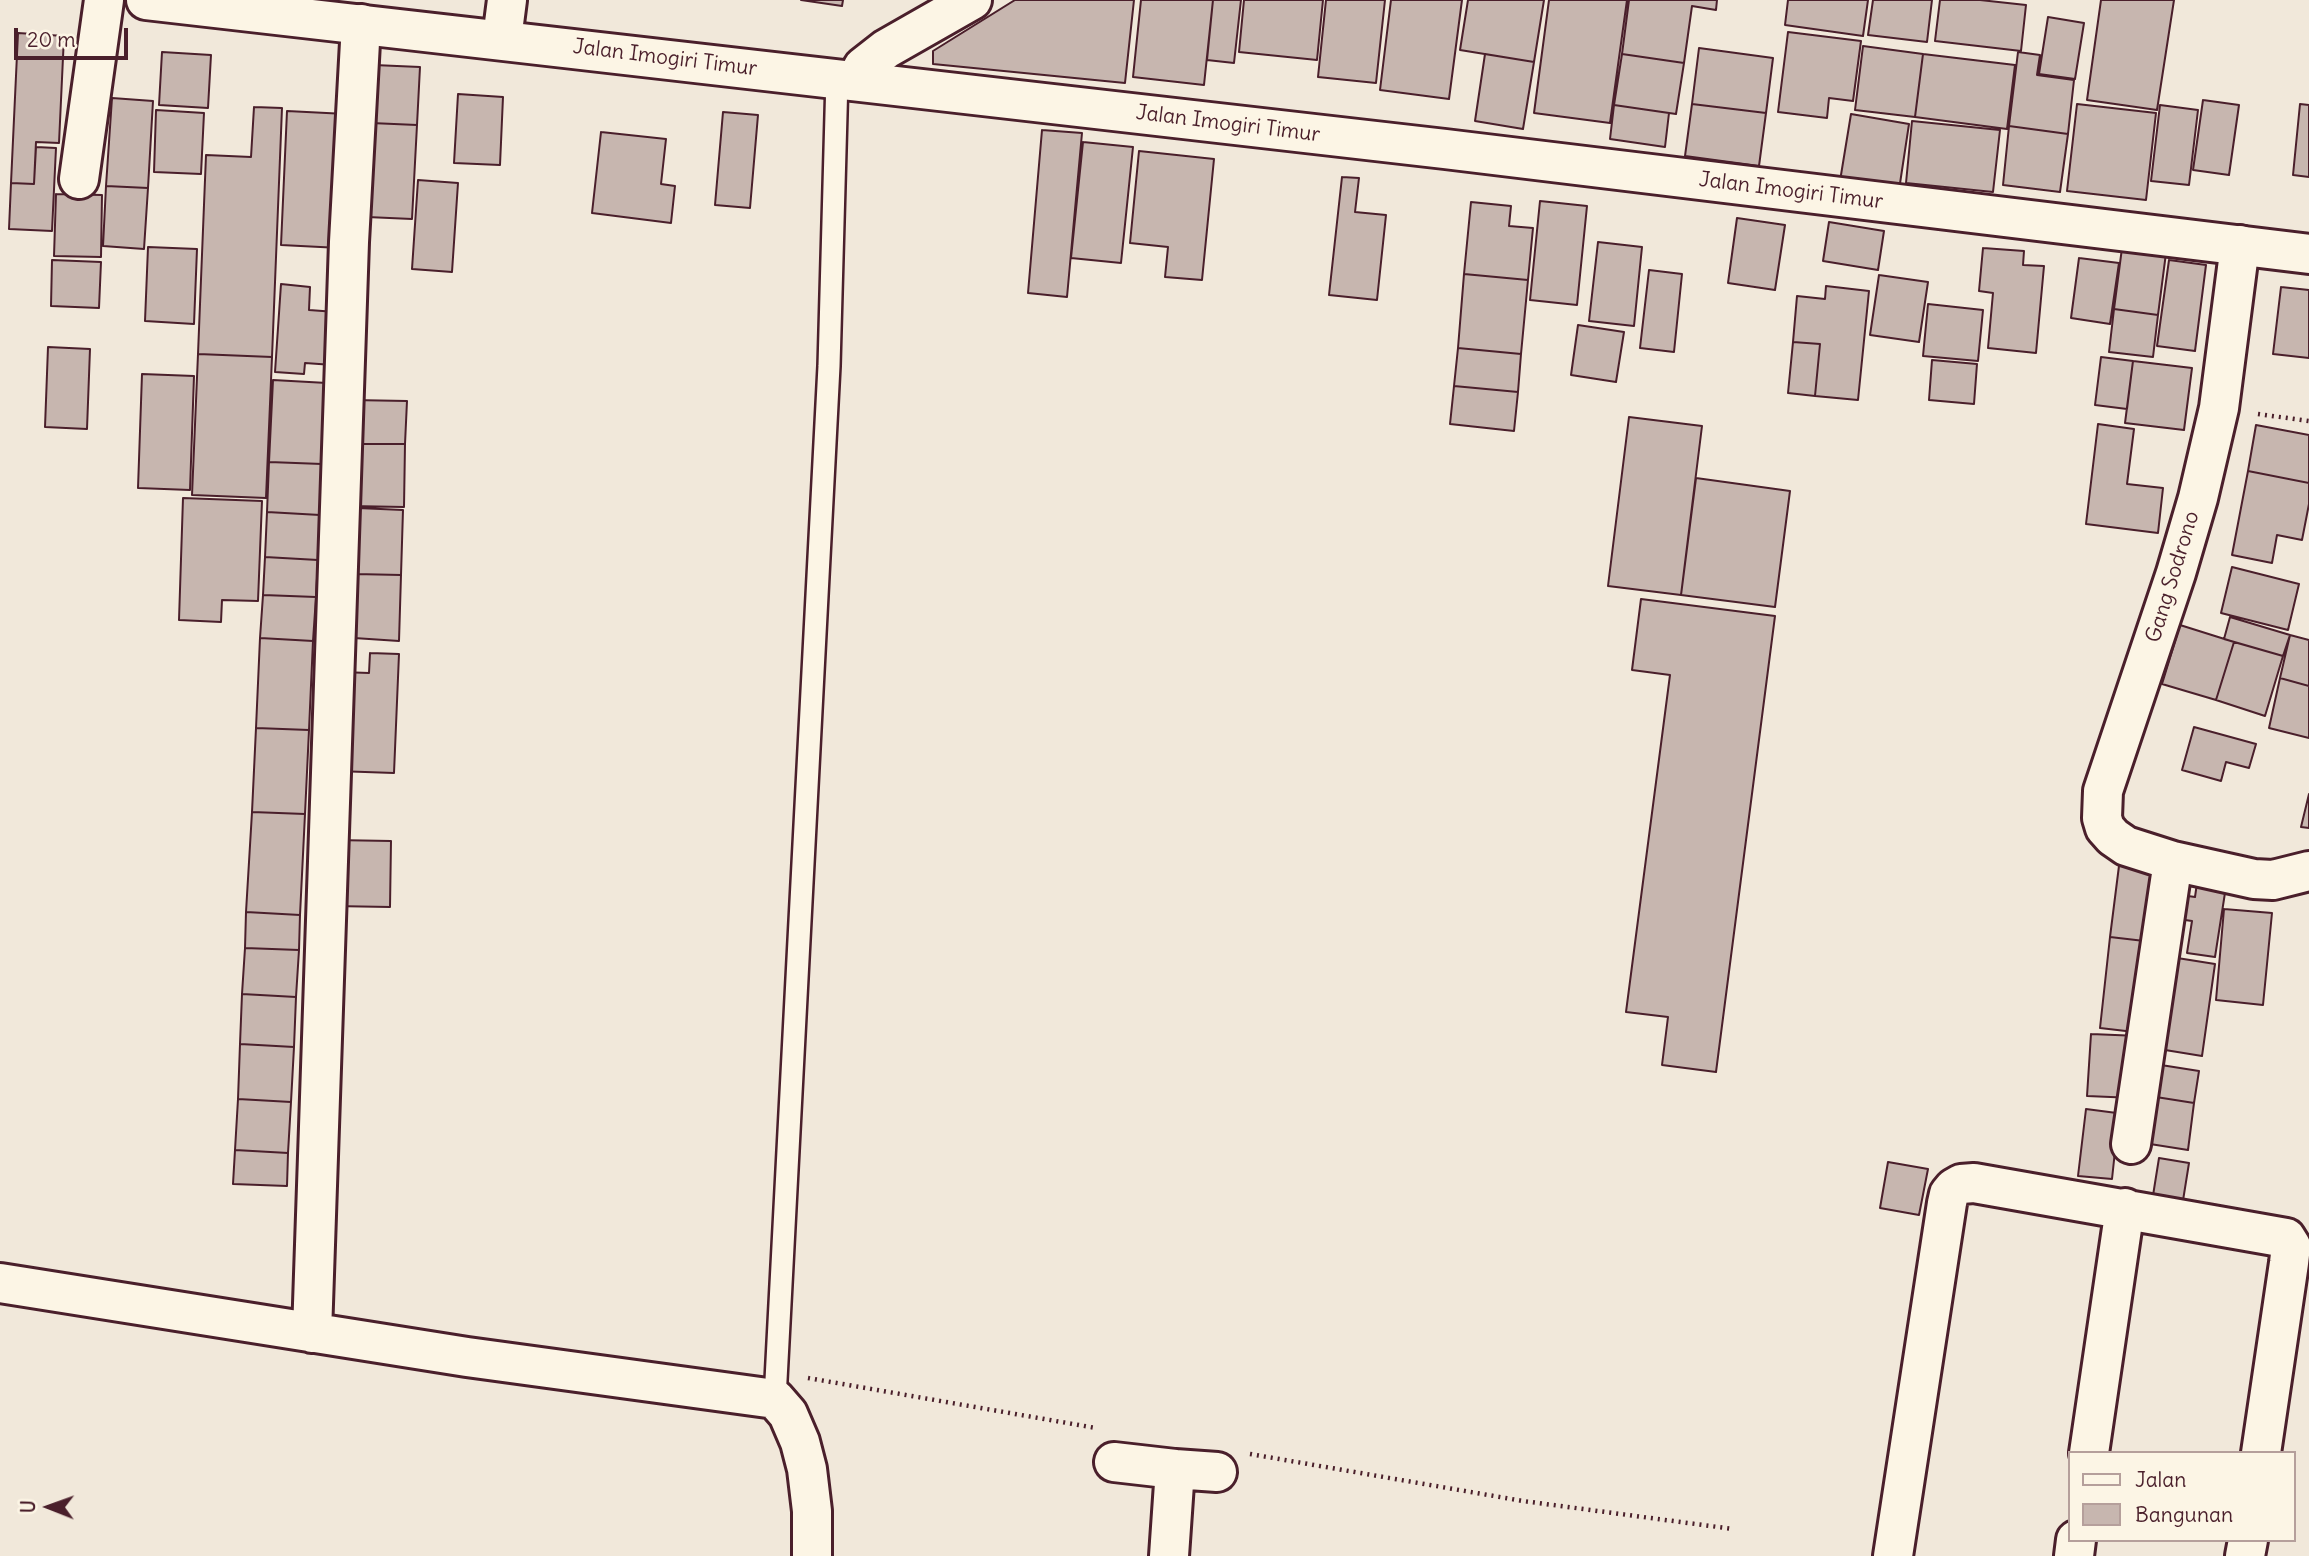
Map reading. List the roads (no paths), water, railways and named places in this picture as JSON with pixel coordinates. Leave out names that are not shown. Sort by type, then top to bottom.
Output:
[{"type":"street","points":[[79,179],[104,0]]},
{"type":"street","name":"Jalan Imogiri Timur","points":[[146,0],[502,39],[2309,254]]},
{"type":"street","points":[[502,39],[507,0]]},
{"type":"street","points":[[846,80],[886,49],[972,0]]},
{"type":"street","points":[[312,1333],[348,270],[361,24]]},
{"type":"street","name":"Gang Sodrono","points":[[2241,245],[2219,408],[2198,498],[2176,573],[2103,791],[2102,818],[2105,828],[2126,846],[2172,861],[2254,879],[2273,880],[2309,871]]},
{"type":"street","points":[[2131,1144],[2172,861]]},
{"type":"street","points":[[1894,1556],[1949,1194],[1961,1184],[1974,1183],[2125,1208],[2286,1238],[2291,1246],[2261,1451]]},
{"type":"street","points":[[2089,1451],[2125,1208]]},
{"type":"street","points":[[0,1283],[467,1357],[776,1386],[800,1442],[807,1469],[812,1511],[812,1556]]},
{"type":"street","points":[[1108,1445],[1175,1469],[1227,1462]]},
{"type":"street","points":[[1169,1556],[1175,1469]]},
{"type":"lane","points":[[776,1386],[846,80]]}]
